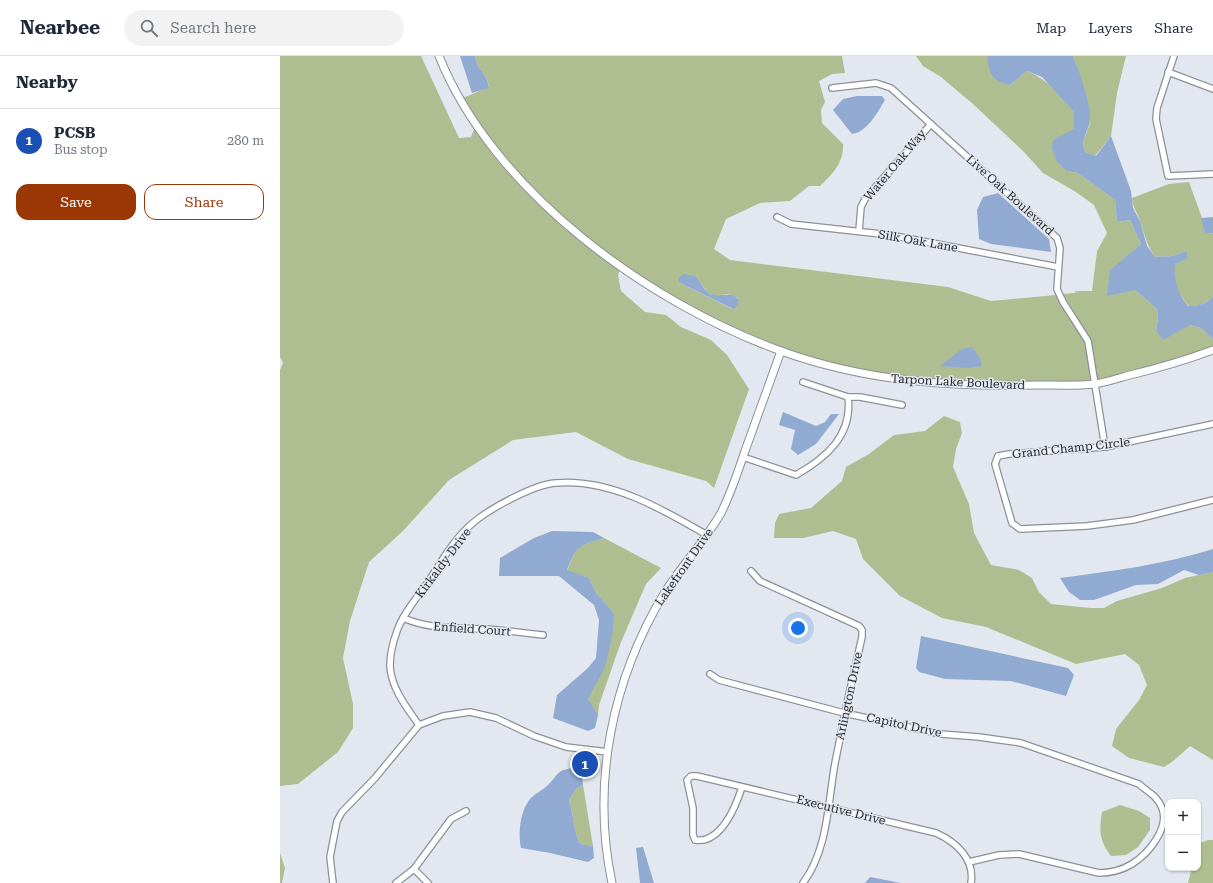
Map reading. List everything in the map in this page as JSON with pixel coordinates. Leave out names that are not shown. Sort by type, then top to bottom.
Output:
[{"type":"street","name":"Tarpon Lake Boulevard","points":[[439,56],[454,89],[481,133],[518,178],[567,224],[607,256],[660,292],[741,334],[781,351],[859,373],[900,381],[1000,386],[1095,384],[1177,363],[1213,350]]},
{"type":"street","points":[[1174,56],[1156,108],[1156,119],[1168,176],[1213,174]]},
{"type":"street","points":[[1168,72],[1213,89]]},
{"type":"street","name":"Live Oak Boulevard","points":[[832,88],[876,83],[885,84],[1054,233],[1059,243],[1057,289],[1063,302],[1088,342],[1105,447]]},
{"type":"street","name":"Water Oak Way","points":[[859,231],[861,207],[865,199],[931,124]]},
{"type":"street","name":"Silk Oak Lane","points":[[778,216],[791,224],[890,235],[1058,267]]},
{"type":"street","name":"Lakefront Drive","points":[[612,883],[606,846],[604,813],[608,752],[619,696],[642,636],[666,591],[707,536],[730,494],[781,351]]},
{"type":"street","points":[[803,382],[848,397],[860,397],[902,405]]},
{"type":"street","points":[[743,457],[796,475],[810,467],[836,444],[845,430],[849,407],[848,397]]},
{"type":"street","name":"Grand Champ Circle","points":[[1213,424],[1105,447],[998,456],[995,464],[1012,523],[1020,529],[1087,526],[1133,520],[1213,500]]},
{"type":"street","name":"Kirkaldy Drive","points":[[419,725],[402,701],[393,680],[390,667],[392,646],[403,618],[450,550],[473,523],[493,509],[536,488],[554,483],[577,482],[617,491],[667,512],[707,536]]},
{"type":"street","name":"Arlington Drive","points":[[751,571],[760,581],[859,626],[862,630],[862,637],[844,713],[828,807],[817,858],[812,870],[803,883]]},
{"type":"street","name":"Enfield Court","points":[[403,618],[418,624],[436,628],[485,629],[543,635]]},
{"type":"street","name":"Capitol Drive","points":[[710,674],[719,680],[844,713],[941,734],[979,737],[1021,743],[1138,784],[1157,798],[1163,809],[1163,826],[1145,854],[1131,864],[1107,873],[1099,873],[1019,854],[998,855],[969,862]]},
{"type":"street","points":[[333,883],[330,857],[337,821],[342,812],[375,778],[419,725],[443,716],[470,712],[496,718],[534,736],[566,747],[608,752]]},
{"type":"street","name":"Executive Drive","points":[[742,786],[730,818],[714,834],[700,840],[695,840],[693,835],[693,808],[687,786],[687,780],[691,776],[742,786],[936,833],[954,842],[969,862]]},
{"type":"street","points":[[396,883],[414,869],[451,819],[466,811]]},
{"type":"street","points":[[969,862],[971,883]]},
{"type":"street","points":[[414,869],[428,883]]},
{"type":"green space","points":[[280,56],[421,56],[459,138],[471,137],[474,129],[489,150],[522,188],[579,239],[620,270],[618,275],[621,291],[645,312],[666,315],[681,327],[711,340],[727,355],[749,389],[714,488],[706,481],[628,459],[576,432],[513,440],[449,480],[403,531],[369,562],[350,621],[343,658],[353,704],[353,728],[338,752],[298,784],[280,786],[280,370],[283,363],[280,357]]},
{"type":"green space","points":[[475,56],[842,56],[845,73],[832,74],[819,81],[825,102],[821,110],[822,123],[843,144],[842,156],[837,167],[820,186],[809,186],[790,201],[760,203],[726,219],[714,249],[730,260],[948,287],[991,301],[1056,295],[1085,342],[1091,381],[973,382],[926,380],[886,376],[799,353],[757,337],[677,299],[639,276],[568,223],[536,193],[516,171],[479,123],[463,98],[489,87],[486,78],[476,62]],"holes":[[[682,275],[698,279],[707,292],[714,296],[728,294],[738,298],[736,308],[732,309],[680,283]]]},
{"type":"green space","points":[[916,56],[987,56],[1010,85],[1027,71],[1054,88],[1074,113],[1074,130],[1053,140],[1067,171],[1078,173],[1115,200],[1117,222],[1130,220],[1141,244],[1124,259],[1135,290],[1157,309],[1158,318],[1156,330],[1190,325],[1201,328],[1213,339],[1213,347],[1176,360],[1098,380],[1091,340],[1063,294],[1075,293],[1076,291],[1092,291],[1097,251],[1107,233],[1094,205],[1076,192],[1043,173],[1023,151],[973,104],[941,77],[923,66]]},
{"type":"green space","points":[[1073,56],[1126,56],[1117,93],[1111,136],[1095,156],[1085,152],[1084,148],[1084,139],[1089,128],[1090,119],[1088,105]]},
{"type":"green space","points":[[1189,182],[1202,218],[1205,234],[1213,233],[1213,296],[1208,301],[1196,306],[1189,306],[1182,298],[1175,280],[1175,264],[1186,251],[1172,256],[1155,257],[1148,244],[1133,205],[1132,198],[1169,184]]},
{"type":"green space","points":[[944,416],[960,422],[962,433],[956,449],[953,467],[969,504],[974,533],[991,565],[1019,570],[1032,578],[1039,592],[1051,604],[1104,608],[1117,601],[1162,588],[1185,578],[1213,572],[1213,760],[1190,746],[1164,767],[1129,758],[1112,746],[1116,729],[1139,700],[1147,685],[1139,665],[1125,654],[1076,664],[986,627],[942,618],[900,596],[863,559],[856,539],[833,531],[803,538],[774,538],[775,523],[779,514],[811,508],[842,481],[846,467],[869,454],[894,435],[925,431]]},
{"type":"green space","points":[[604,538],[661,568],[646,584],[621,642],[599,705],[598,715],[588,700],[614,613],[596,593],[589,578],[567,571],[573,556],[579,548],[588,543]]},
{"type":"green space","points":[[583,785],[593,846],[580,844],[576,833],[569,800],[577,788]]},
{"type":"green space","points":[[1120,805],[1139,811],[1150,818],[1150,830],[1138,847],[1126,855],[1111,856],[1102,840],[1100,825],[1102,812]]},
{"type":"green space","points":[[1213,840],[1213,883],[1188,883],[1191,871],[1201,871],[1201,843]]},
{"type":"green space","points":[[280,853],[285,868],[282,883],[280,883]]},
{"type":"water","points":[[460,56],[475,56],[478,66],[488,82],[489,88],[472,93]]},
{"type":"water","points":[[987,56],[1073,56],[1084,87],[1090,113],[1084,143],[1085,152],[1096,156],[1111,136],[1131,191],[1133,208],[1140,221],[1147,246],[1155,257],[1172,256],[1186,251],[1188,258],[1175,264],[1175,275],[1177,286],[1188,306],[1202,304],[1211,299],[1213,296],[1213,339],[1201,328],[1190,325],[1163,340],[1156,330],[1158,318],[1157,309],[1135,290],[1107,296],[1110,270],[1141,244],[1130,220],[1117,222],[1115,200],[1078,173],[1067,171],[1057,162],[1052,148],[1053,140],[1074,129],[1074,113],[1068,105],[1042,77],[1027,71],[1010,85],[995,79],[989,68]]},
{"type":"water","points":[[857,96],[882,96],[885,100],[867,126],[857,133],[852,134],[833,110],[843,99]]},
{"type":"water","points":[[998,193],[1049,239],[1051,252],[991,244],[979,239],[977,210],[983,197]]},
{"type":"water","points":[[1213,217],[1213,233],[1205,234],[1201,218]]},
{"type":"water","points":[[683,274],[695,276],[710,294],[733,295],[739,300],[736,308],[733,309],[680,283],[678,279]]},
{"type":"water","points":[[972,347],[980,358],[982,366],[969,368],[940,366],[962,349]]},
{"type":"water","points":[[783,412],[816,426],[825,422],[831,414],[839,414],[816,444],[798,455],[791,449],[795,430],[779,425]]},
{"type":"water","points":[[552,531],[593,532],[604,538],[584,545],[576,551],[567,570],[589,578],[596,593],[614,613],[612,637],[605,667],[588,699],[598,715],[595,728],[588,731],[553,718],[557,695],[588,668],[596,658],[599,620],[594,605],[559,576],[499,576],[500,558],[534,538]]},
{"type":"water","points":[[1213,549],[1213,572],[1199,575],[1184,570],[1158,584],[1136,585],[1094,600],[1080,600],[1069,592],[1060,578],[1156,563],[1194,555]]},
{"type":"water","points":[[921,636],[1068,668],[1074,675],[1066,696],[1011,681],[945,679],[919,672],[916,668]]},
{"type":"water","points":[[572,768],[582,774],[583,785],[577,788],[569,800],[576,833],[580,844],[593,846],[594,858],[588,862],[521,848],[520,829],[522,815],[527,803],[533,796],[548,785],[560,772]]},
{"type":"water","points":[[643,847],[654,883],[640,883],[636,848]]},
{"type":"water","points":[[870,877],[901,883],[865,883]]},
{"type":"place","name":"PCSB","points":[[585,764]]}]
